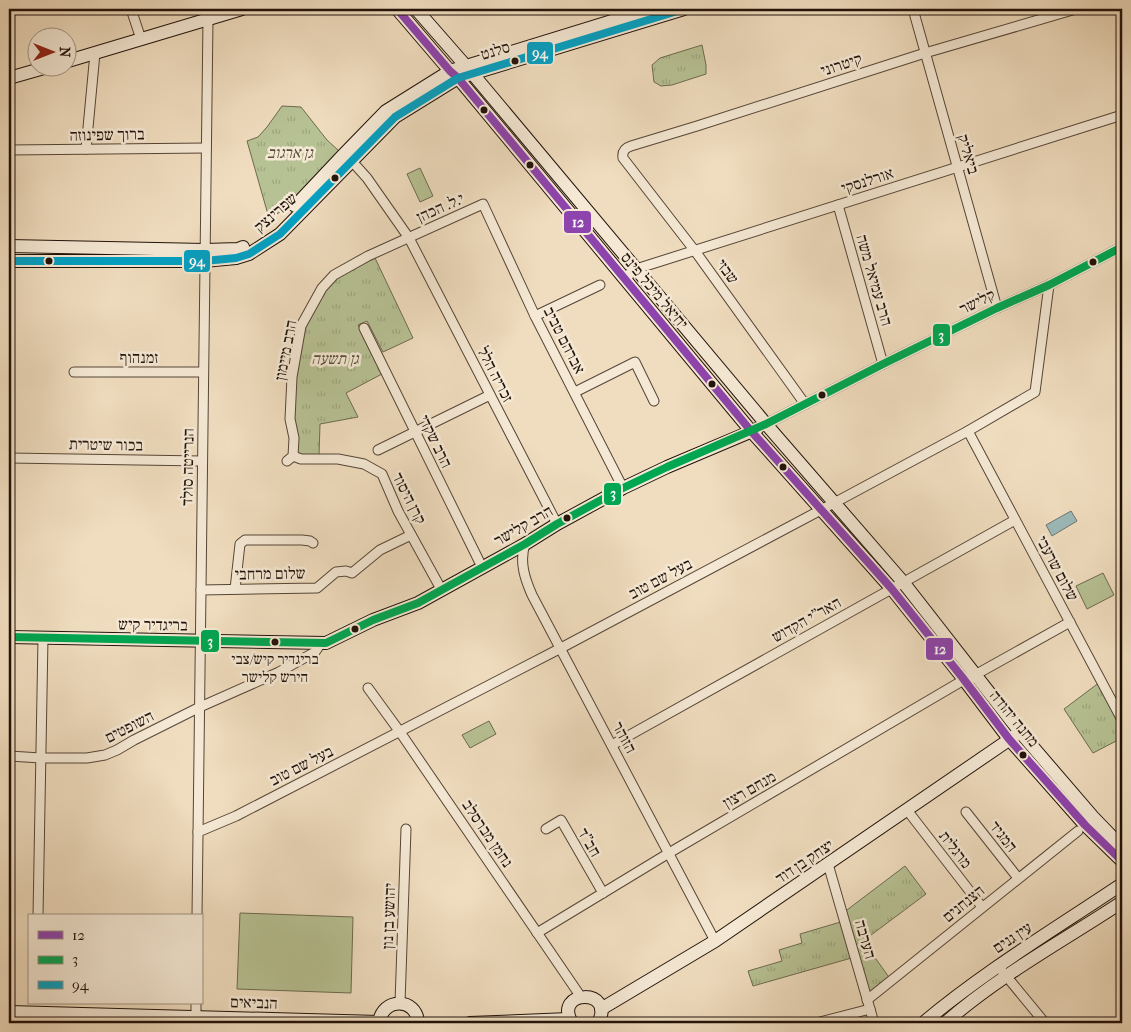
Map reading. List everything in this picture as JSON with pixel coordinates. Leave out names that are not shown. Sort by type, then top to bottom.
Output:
[{"type":"street","points":[[131,9],[141,39]]},
{"type":"street","points":[[78,58],[141,39],[207,14],[242,9]]},
{"type":"street","name":"יחיאל מיכל פינס","points":[[397,9],[454,74],[751,431],[891,588]]},
{"type":"street","name":"יחיאל מיכל פינס","points":[[416,9],[766,424],[903,582]]},
{"type":"street","name":"סלנט","points":[[469,70],[651,9]]},
{"type":"street","name":"סלנט","points":[[454,74],[684,9]]},
{"type":"street","name":"ביאליק","points":[[913,9],[997,308]]},
{"type":"street","name":"קיטרוני","points":[[623,158],[622,153],[625,148],[631,146],[1055,12],[1076,9]]},
{"type":"street","name":"הנרייטה סולד","points":[[197,914],[207,14]]},
{"type":"street","points":[[86,149],[94,53]]},
{"type":"street","points":[[436,80],[441,74],[441,64],[438,56]]},
{"type":"street","points":[[9,78],[28,73]]},
{"type":"street","name":"שפרינצק","points":[[348,157],[386,110],[436,80],[454,74]]},
{"type":"street","name":"שפרינצק","points":[[9,261],[205,255],[238,249],[276,227],[348,157],[395,117],[454,74]]},
{"type":"street","name":"אורלנסקי","points":[[636,269],[1122,115]]},
{"type":"street","name":"ברוך שפינוזה","points":[[9,150],[206,148]]},
{"type":"street","name":"זכריה הלל","points":[[348,157],[367,178],[409,238],[557,524]]},
{"type":"street","name":"שבזי","points":[[623,158],[695,251],[805,404]]},
{"type":"street","name":"י.ל. הכהן","points":[[409,238],[483,204]]},
{"type":"street","name":"אברהם טביב","points":[[483,204],[535,316],[624,488]]},
{"type":"street","name":"הרב עמיאל משה","points":[[838,205],[883,364]]},
{"type":"street","name":"הרב מיימון","points":[[290,458],[294,438],[290,419],[292,377],[301,326],[322,288],[334,275],[368,256],[409,238]]},
{"type":"street","name":"שפרינצק","points":[[9,246],[205,255]]},
{"type":"street","name":"קלישר","points":[[766,424],[883,364],[997,308],[1049,285],[1122,247]]},
{"type":"street","points":[[626,281],[630,273],[636,269]]},
{"type":"street","points":[[535,316],[600,284]]},
{"type":"street","name":"בעל שם טוב","points":[[198,832],[236,816],[561,648],[968,431],[1035,392],[1049,285]]},
{"type":"street","name":"הרב שקדי","points":[[364,328],[482,567]]},
{"type":"street","points":[[575,392],[635,362],[654,401]]},
{"type":"street","name":"זמנהוף","points":[[74,372],[203,372]]},
{"type":"street","points":[[378,450],[490,395]]},
{"type":"street","name":"הרב קלישר","points":[[324,643],[373,620],[418,603],[624,488],[766,424]]},
{"type":"street","name":"שלום שרעבי","points":[[968,431],[1122,720]]},
{"type":"street","name":"בכור שיטרית","points":[[9,458],[202,461]]},
{"type":"street","name":"קרן היסוד","points":[[290,458],[338,459],[364,464],[382,474],[398,512],[442,589]]},
{"type":"street","name":"האר\"י הקדוש","points":[[612,744],[1015,520]]},
{"type":"street","name":"שלום מרחבי","points":[[201,590],[317,588],[336,572],[346,571],[352,574],[380,550],[411,535]]},
{"type":"street","points":[[235,589],[240,544],[245,540],[302,540],[313,543]]},
{"type":"street","name":"הזוהר","points":[[525,544],[522,552],[524,577],[532,595],[716,941]]},
{"type":"street","name":"מחנה יהודה","points":[[903,582],[970,678],[1015,736],[1085,825],[1122,861]]},
{"type":"street","name":"מחנה יהודה","points":[[891,588],[970,678]]},
{"type":"street","name":"מנחם רצון","points":[[537,933],[669,853],[1070,622]]},
{"type":"street","name":"בריגדיר קיש","points":[[9,637],[324,643]]},
{"type":"street","points":[[38,914],[43,638]]},
{"type":"street","name":"השופטים","points":[[9,756],[87,758],[105,755],[200,706],[279,672],[315,652],[324,643]]},
{"type":"street","name":"נחמן מברסלב","points":[[368,688],[581,997]]},
{"type":"street","name":"מחנה יהודה","points":[[1015,736],[1122,847]]},
{"type":"street","name":"יצחק בן דוד","points":[[601,1009],[716,941],[1015,736]]},
{"type":"street","name":"מרגלית","points":[[907,810],[982,908]]},
{"type":"street","name":"המגיד","points":[[966,812],[1018,878]]},
{"type":"street","name":"חב\"ד","points":[[546,829],[560,820],[602,893]]},
{"type":"street","name":"יהושע בן נון","points":[[400,1003],[406,829]]},
{"type":"street","name":"הצנחנים","points":[[816,1023],[868,1004],[1078,830]]},
{"type":"street","name":"הערבה","points":[[828,864],[874,1023]]},
{"type":"street","name":"עין גנים","points":[[922,1023],[998,966],[1122,884]]},
{"type":"street","name":"עין גנים","points":[[945,1023],[1007,976],[1122,902]]},
{"type":"street","points":[[998,966],[1045,1023]]},
{"type":"street","points":[[470,1023],[570,1021],[569,1008],[572,1003],[581,997],[590,997],[599,1004],[601,1009],[601,1018],[598,1023]]},
{"type":"street","points":[[379,1023],[383,1012],[388,1007],[400,1003],[412,1008],[416,1013],[418,1023]]},
{"type":"street","points":[[196,1004],[196,1017]]},
{"type":"street","name":"הנביאים","points":[[9,1012],[36,1008],[89,1018],[196,1017],[379,1023]]},
{"type":"green space","points":[[702,45],[706,74],[672,85],[661,86],[654,82],[652,65],[660,58]]},
{"type":"green space","name":"גן ארגוב","points":[[282,106],[301,107],[327,140],[339,151],[284,210],[269,218],[247,141],[258,137]]},
{"type":"green space","points":[[420,168],[433,196],[420,202],[407,174]]},
{"type":"green space","name":"גן תשעה","points":[[375,258],[413,338],[383,352],[367,321],[358,325],[382,374],[346,393],[358,417],[320,424],[319,456],[297,455],[293,419],[295,379],[304,327],[325,289],[335,279]]},
{"type":"green space","points":[[1103,573],[1114,595],[1087,609],[1076,586]]},
{"type":"green space","points":[[1100,682],[1122,722],[1122,738],[1093,753],[1064,709]]},
{"type":"green space","points":[[489,721],[496,734],[470,748],[462,735]]},
{"type":"green space","points":[[905,866],[926,894],[863,941],[891,980],[867,1000],[855,957],[753,986],[748,971],[782,961],[779,950],[802,943],[800,934],[844,921],[843,913]]},
{"type":"green space","points":[[240,913],[353,917],[351,993],[237,989]]},
{"type":"water","points":[[1071,511],[1077,521],[1052,536],[1046,525]]},
{"type":"transit line","name":"12","points":[[397,9],[458,78],[751,431],[891,588],[1009,739],[1085,825],[1122,861]]},
{"type":"transit line","name":"94","points":[[9,261],[204,261],[236,258],[249,254],[280,234],[395,117],[458,78],[684,9]]},
{"type":"transit line","name":"3","points":[[9,637],[326,643],[373,620],[418,603],[623,488],[766,424],[883,364],[997,308],[1049,285],[1122,247]]},
{"type":"place","name":"בריגדיר קיש/צבי הירש קלישר","points":[[275,642]]}]
